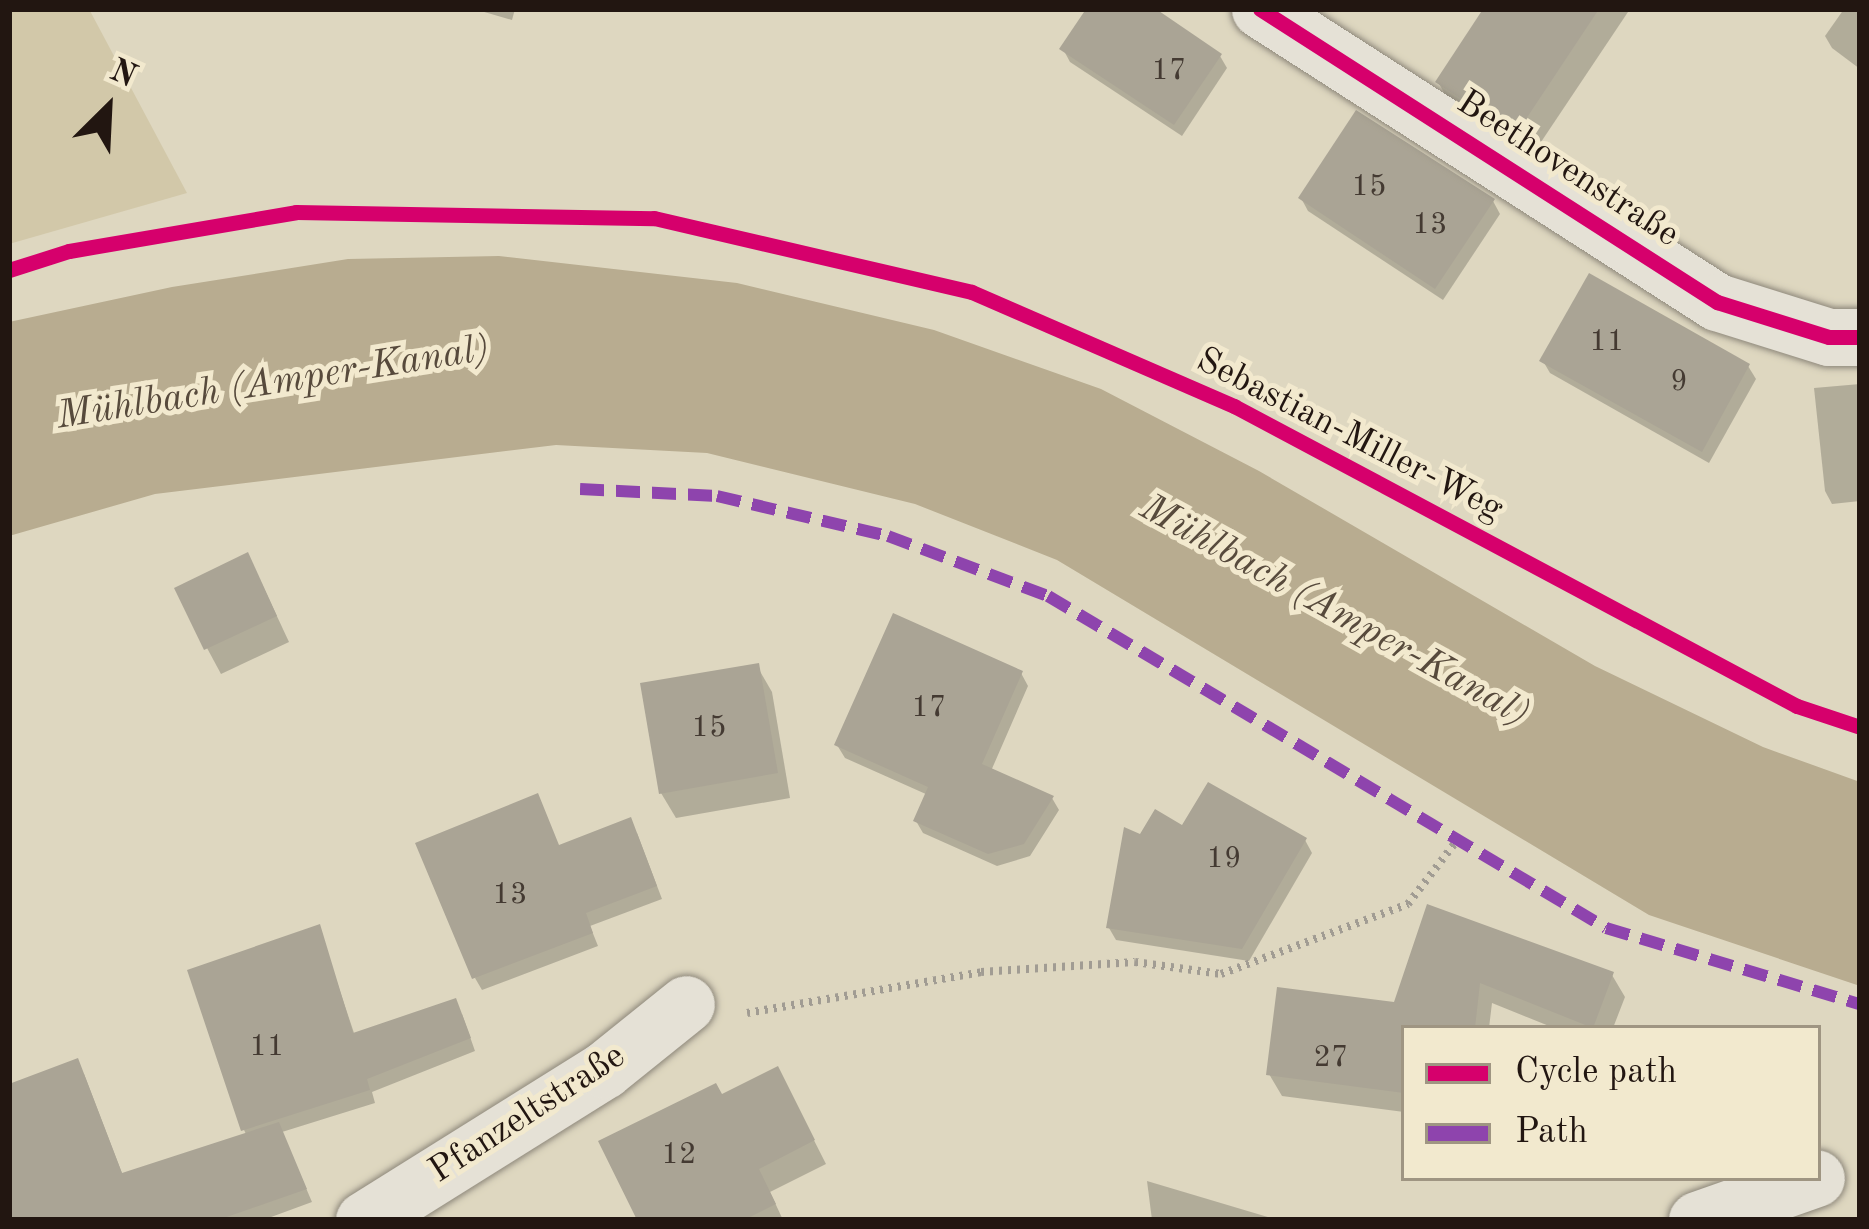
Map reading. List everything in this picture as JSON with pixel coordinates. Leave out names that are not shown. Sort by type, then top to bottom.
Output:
[{"type":"street","name":"Beethovenstraße","points":[[1260,9],[1717,302],[1829,337],[1860,338]]},
{"type":"street","name":"Pfanzeltstraße","points":[[364,1220],[604,1070],[686,1004]]},
{"type":"street","points":[[1821,1177],[1860,1163]]},
{"type":"street","points":[[1697,1220],[1808,1181]]},
{"type":"path","points":[[686,1004],[760,1014],[981,972],[1135,962],[1221,974],[1408,904],[1458,839]]},
{"type":"shaded area","points":[[9,9],[89,9],[187,193],[9,244]]},
{"type":"water","name":"Mühlbach (Amper-Kanal)","points":[[499,256],[737,283],[934,330],[1101,389],[1259,471],[1595,666],[1763,747],[1860,782],[1860,986],[1649,915],[1057,560],[915,504],[707,453],[556,445],[155,494],[9,536],[9,322],[172,287],[348,259]]},
{"type":"building","points":[[1086,9],[1156,9],[1222,54],[1174,125],[1059,49]]},
{"type":"building","points":[[1483,9],[1599,9],[1516,134],[1435,82]]},
{"type":"building","points":[[1356,110],[1495,199],[1435,289],[1298,198]]},
{"type":"building","points":[[1589,273],[1750,364],[1702,452],[1539,361]]},
{"type":"building","points":[[248,552],[277,616],[204,650],[174,588]]},
{"type":"building","points":[[893,613],[1023,671],[982,764],[1054,796],[1024,844],[988,854],[913,821],[928,787],[834,745]]},
{"type":"building","points":[[759,663],[778,773],[659,794],[640,683]]},
{"type":"building","points":[[1208,782],[1307,838],[1242,949],[1106,928],[1124,827],[1140,834],[1155,809],[1182,825]]},
{"type":"building","points":[[538,793],[559,845],[631,817],[657,886],[586,913],[593,933],[472,979],[415,843]]},
{"type":"building","points":[[1427,904],[1614,972],[1594,1025],[1480,983],[1475,1025],[1401,1025],[1401,1093],[1266,1075],[1277,987],[1394,1002]]},
{"type":"building","points":[[320,924],[353,1033],[456,998],[471,1038],[367,1079],[370,1090],[241,1131],[187,970]]},
{"type":"building","points":[[78,1058],[122,1173],[279,1122],[307,1189],[218,1220],[9,1220],[9,1084]]},
{"type":"building","points":[[778,1066],[815,1140],[759,1169],[776,1204],[744,1220],[637,1220],[598,1141],[716,1083],[722,1094]]},
{"type":"marked path","points":[[580,489],[717,496],[888,536],[1048,596],[1606,928],[1860,1004]]},
{"type":"cycle path","points":[[1260,9],[1717,302],[1829,337],[1860,337]]},
{"type":"cycle path","name":"Sebastian-Miller-Weg","points":[[9,270],[69,251],[296,212],[654,218],[972,292],[1234,406],[1797,706],[1860,727]]}]
